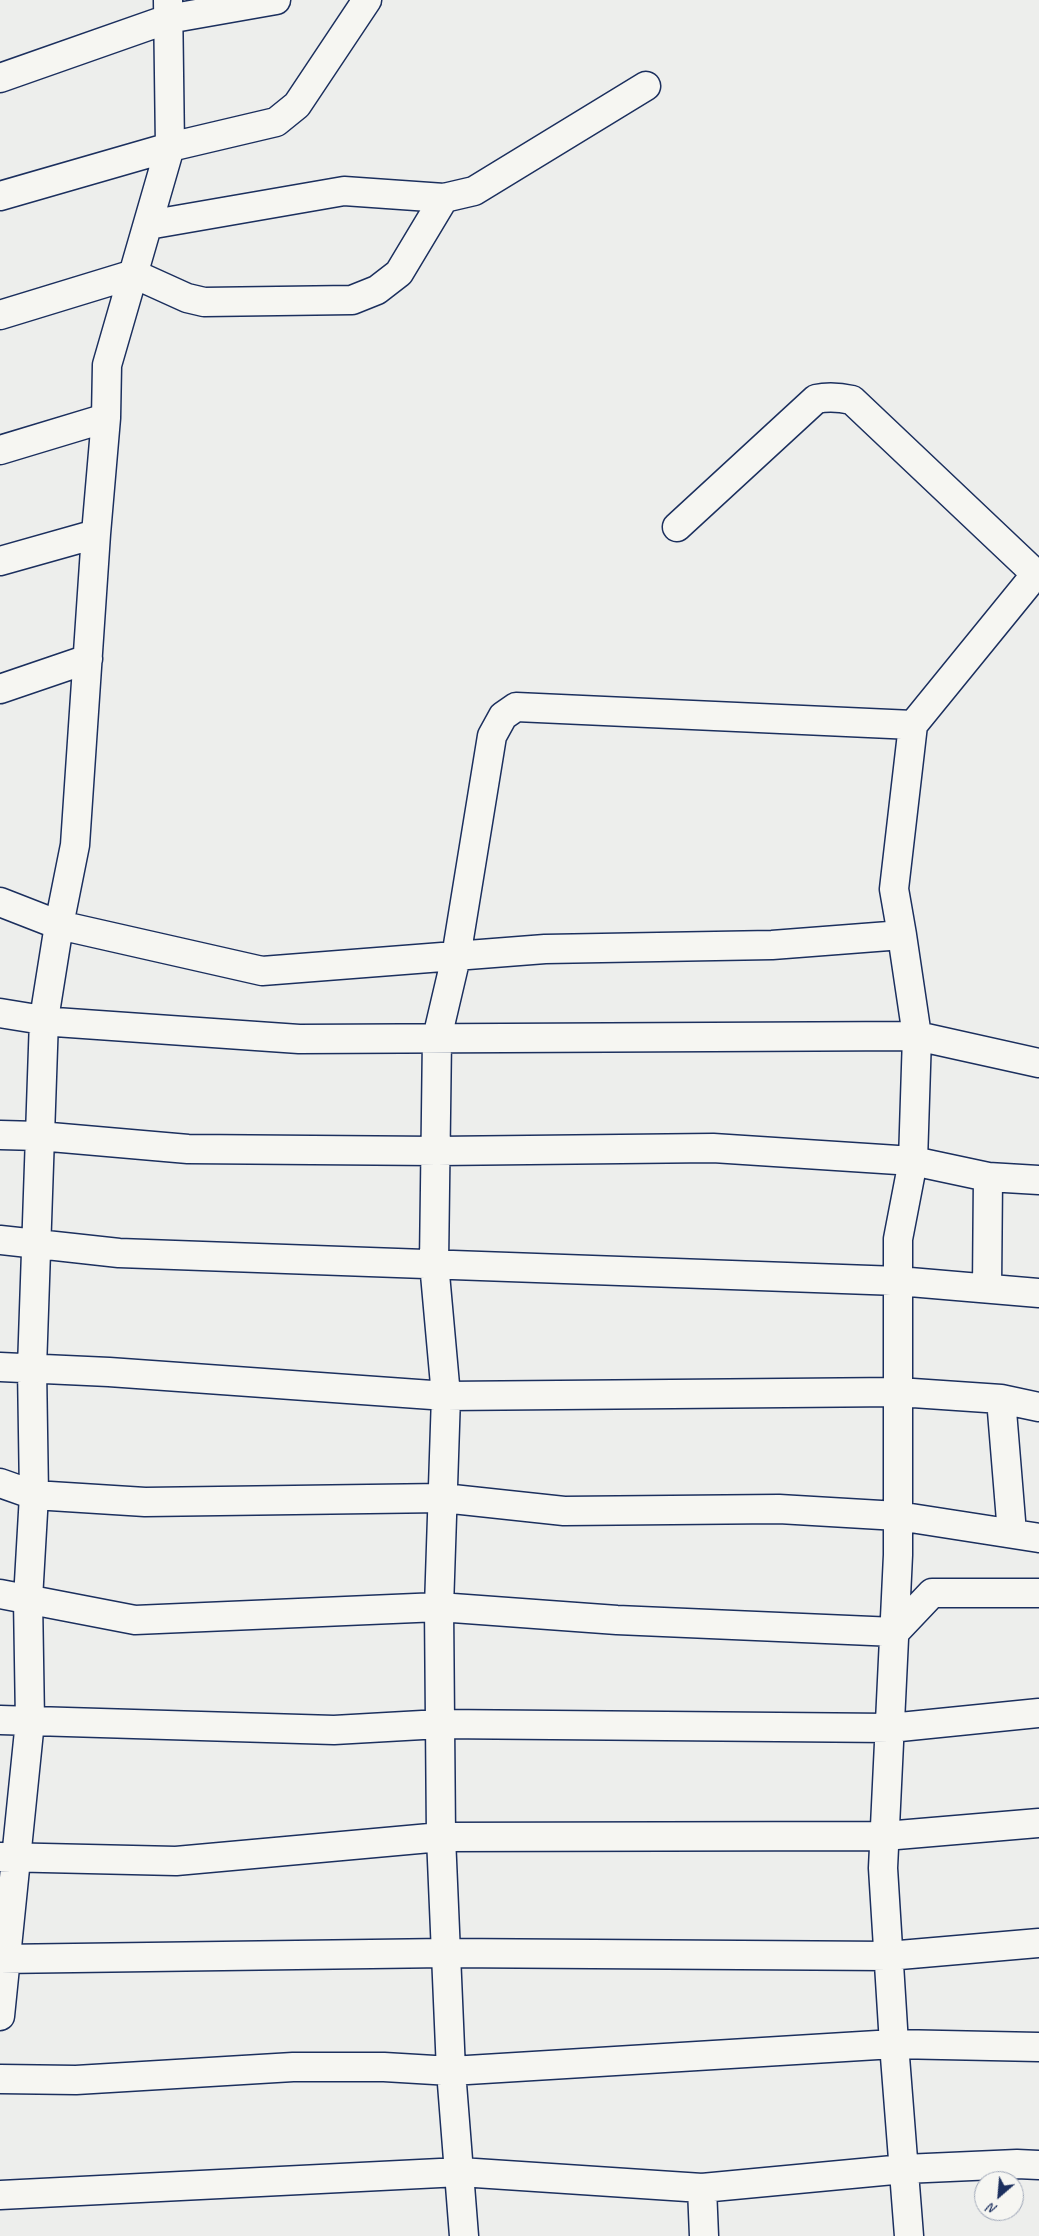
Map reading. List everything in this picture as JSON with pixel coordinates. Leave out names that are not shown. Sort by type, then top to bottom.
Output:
[{"type":"street","points":[[0,78],[168,9],[276,0]]},
{"type":"street","points":[[0,196],[170,147],[276,122],[297,105],[367,0]]},
{"type":"street","points":[[0,2016],[8,1857],[30,1721],[28,1599],[34,1495],[32,1368],[44,1019],[59,925],[75,845],[96,534],[106,418],[107,365],[170,147],[168,9]]},
{"type":"street","points":[[148,224],[344,191],[444,198],[474,190],[646,86]]},
{"type":"street","points":[[0,315],[134,274],[187,298],[204,302],[352,300],[377,290],[399,273],[444,198]]},
{"type":"street","points":[[677,527],[816,398],[827,396],[841,397],[852,400],[1039,577],[1031,580],[913,725],[894,890],[917,1036],[913,1161],[898,1239],[898,1516],[883,1868],[909,2236]]},
{"type":"street","points":[[0,450],[106,418]]},
{"type":"street","points":[[0,561],[96,534]]},
{"type":"street","points":[[0,689],[88,658]]},
{"type":"street","points":[[464,2236],[451,2071],[441,1837],[439,1607],[446,1396],[434,1263],[437,1151],[437,1038],[456,957],[492,736],[504,716],[516,708],[913,725]]},
{"type":"street","points":[[0,902],[59,925],[262,971],[545,949],[772,944],[902,935]]},
{"type":"street","points":[[0,1013],[64,1023],[299,1039],[917,1036],[1039,1063]]},
{"type":"street","points":[[0,1135],[39,1136],[188,1149],[437,1151],[713,1148],[913,1161],[988,1177],[1039,1180]]},
{"type":"street","points":[[987,1288],[988,1177]]},
{"type":"street","points":[[0,1240],[119,1253],[898,1280],[1039,1293]]},
{"type":"street","points":[[0,1366],[446,1396],[898,1392],[1002,1398],[1039,1407]]},
{"type":"street","points":[[1002,1398],[1012,1533]]},
{"type":"street","points":[[0,1483],[34,1495],[145,1502],[443,1498],[564,1511],[779,1509],[898,1516],[1039,1538]]},
{"type":"street","points":[[0,1594],[135,1620],[439,1607],[617,1620],[894,1632],[932,1593],[1039,1593]]},
{"type":"street","points":[[0,1720],[334,1730],[440,1724],[890,1728],[1039,1713]]},
{"type":"street","points":[[8,1857],[176,1861],[441,1837],[885,1836],[1039,1823]]},
{"type":"street","points":[[3,1959],[445,1953],[888,1956],[1039,1943]]},
{"type":"street","points":[[0,2078],[76,2080],[293,2067],[384,2067],[451,2071],[894,2044],[1039,2047]]},
{"type":"street","points":[[0,2195],[460,2172],[702,2188],[904,2169],[1017,2164],[1039,2165]]},
{"type":"street","points":[[702,2188],[704,2236]]}]
